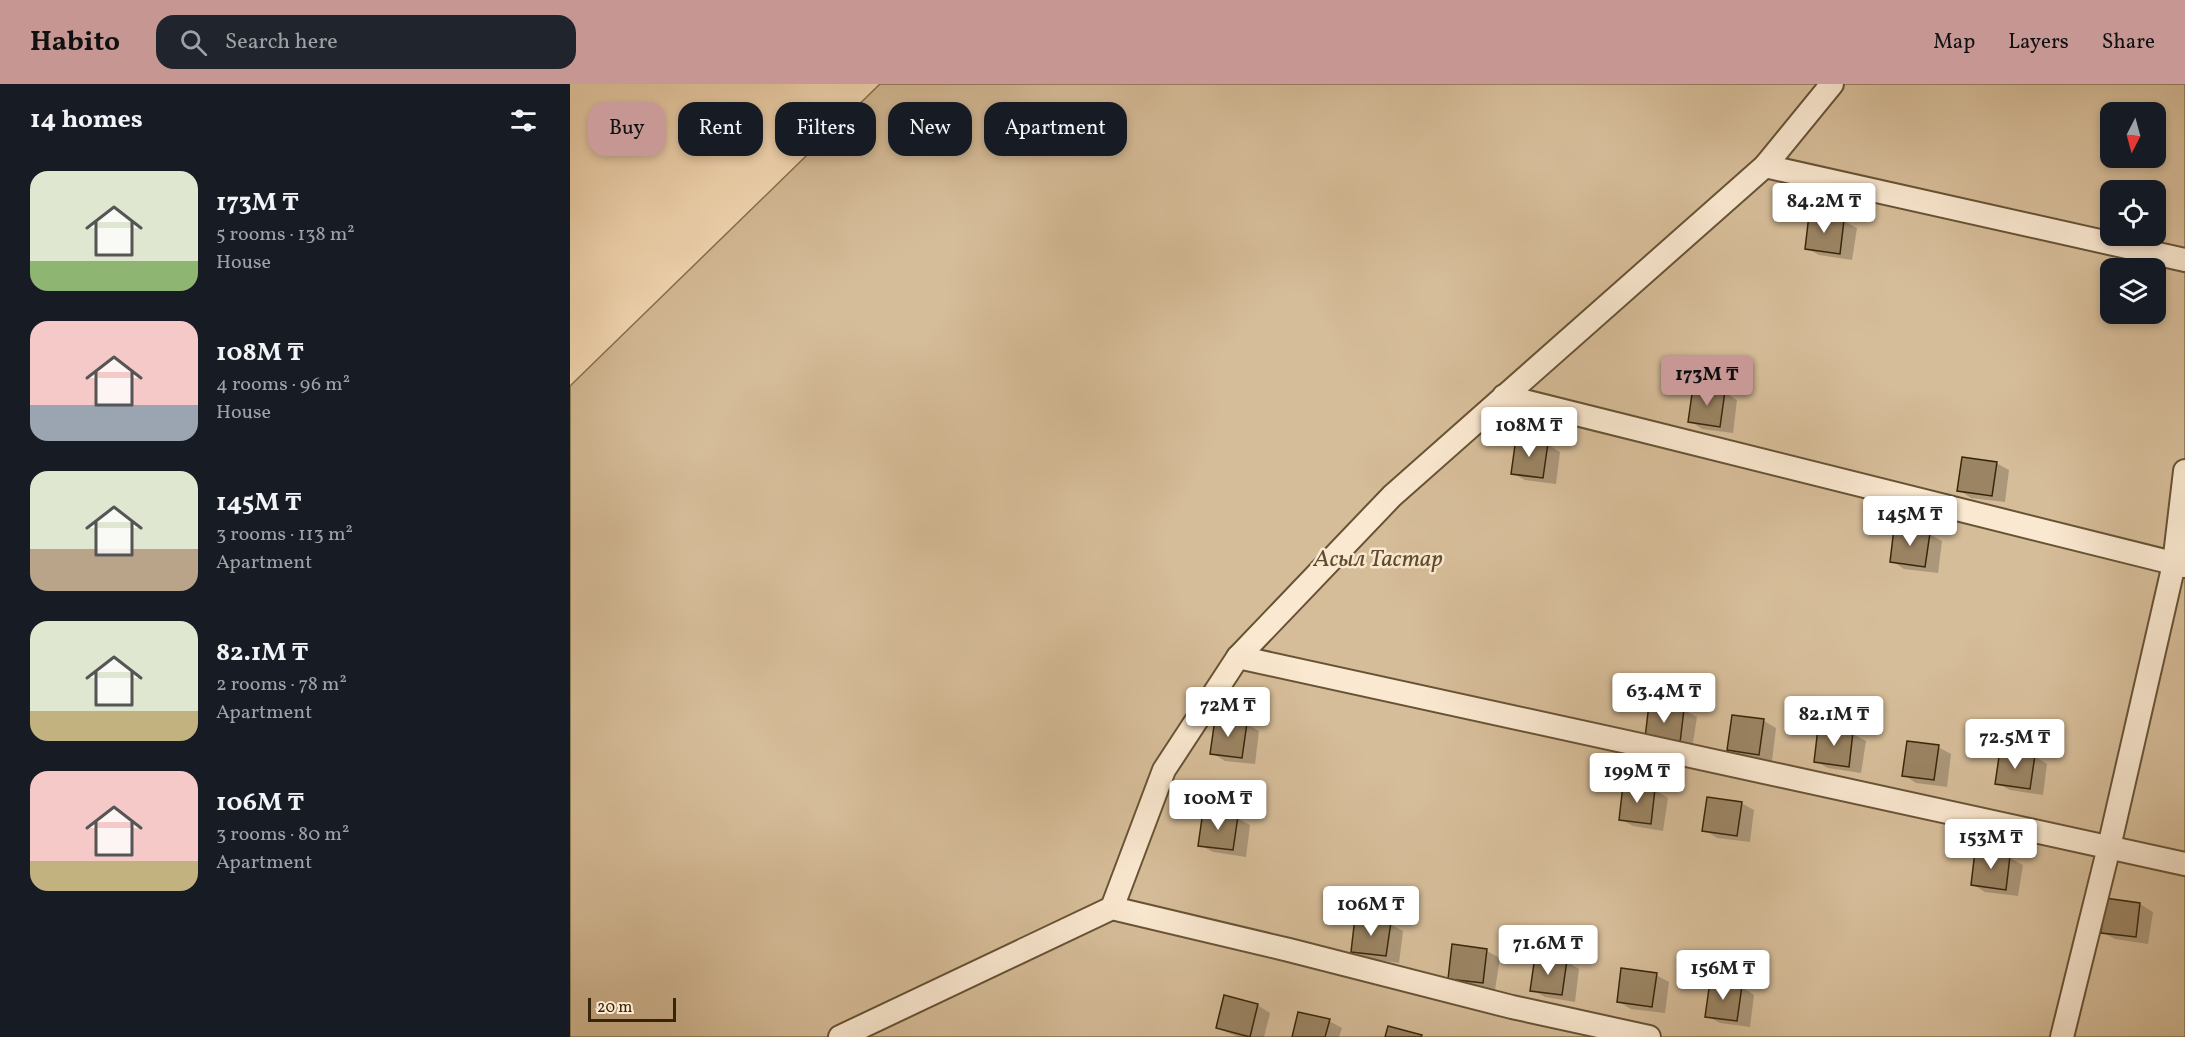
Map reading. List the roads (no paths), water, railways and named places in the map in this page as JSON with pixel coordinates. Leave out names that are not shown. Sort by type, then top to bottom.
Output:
[{"type":"street","points":[[1112,908],[1164,770],[1238,657],[1392,496],[1765,166],[1832,84]]},
{"type":"street","points":[[1765,166],[2185,260]]},
{"type":"street","points":[[1504,396],[2180,565]]},
{"type":"street","points":[[2062,1037],[2180,565],[2185,471]]},
{"type":"street","points":[[1238,657],[2185,864]]},
{"type":"street","points":[[840,1037],[1112,908],[1290,950],[1512,1007],[1649,1037]]},
{"type":"park label","name":"Асыл Тастар","points":[[1378,560]]}]
